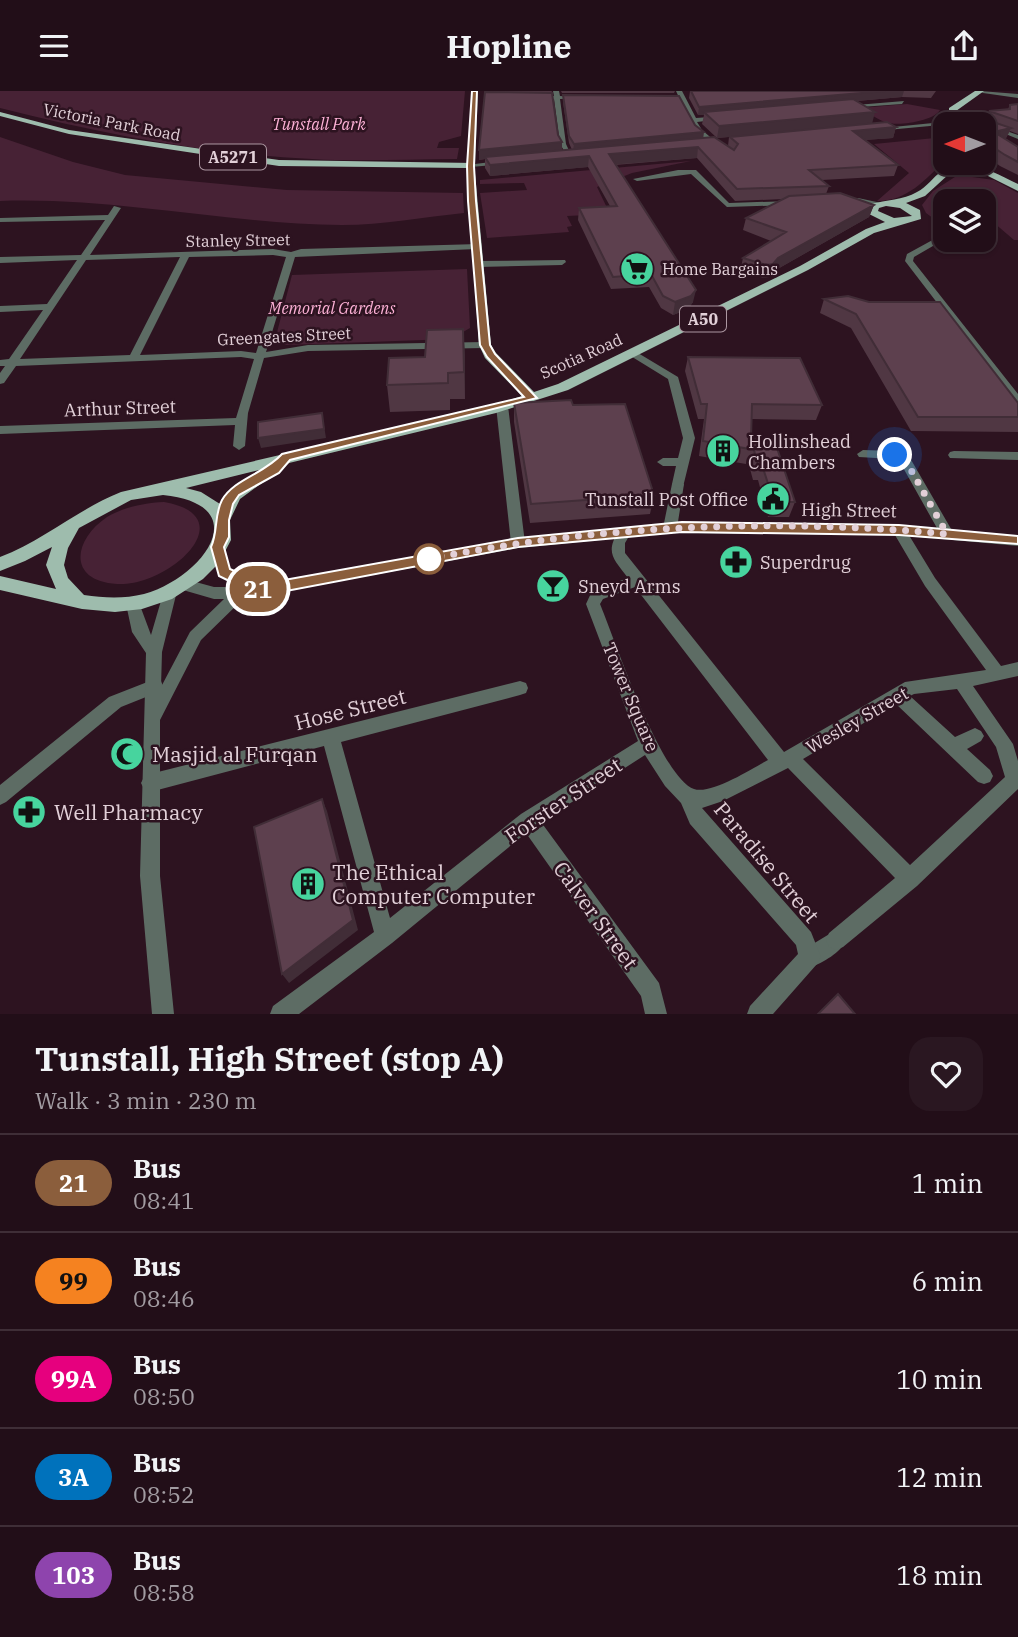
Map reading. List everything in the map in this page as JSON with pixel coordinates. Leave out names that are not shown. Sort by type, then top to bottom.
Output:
[{"type":"main road","points":[[951,112],[981,91]]},
{"type":"main road","name":"Victoria Park Road","points":[[0,114],[69,132],[279,163],[471,166]]},
{"type":"main road","points":[[471,166],[485,345],[490,355],[532,398]]},
{"type":"main road","points":[[876,208],[922,194],[943,175]]},
{"type":"main road","points":[[993,175],[1018,188]]},
{"type":"main road","points":[[893,204],[916,212],[922,194]]},
{"type":"main road","points":[[876,208],[883,218],[898,221]]},
{"type":"main road","points":[[870,231],[875,224],[876,208]]},
{"type":"main road","name":"Scotia Road","points":[[149,491],[502,406],[564,387],[804,268],[870,231],[898,221],[914,220],[917,217],[916,212]]},
{"type":"main road","name":"Scotia Road","points":[[222,520],[227,503],[235,492],[275,470],[286,457]]},
{"type":"main road","name":"A50","points":[[0,563],[22,557],[111,502],[149,491],[175,489],[198,495],[213,504],[222,520],[223,537],[213,558],[195,576],[175,588],[133,604],[109,605],[82,601],[0,583]]},
{"type":"main road","name":"A50","points":[[82,601],[61,586],[54,564],[62,540],[86,517]]},
{"type":"street","points":[[981,91],[1018,96]]},
{"type":"street","points":[[488,97],[474,94],[471,166],[518,161]]},
{"type":"street","points":[[530,97],[557,94],[585,97]]},
{"type":"street","points":[[557,94],[563,144],[570,156]]},
{"type":"street","points":[[680,94],[699,131],[729,155]]},
{"type":"street","points":[[668,98],[691,94]]},
{"type":"street","points":[[837,107],[902,102]]},
{"type":"street","points":[[850,106],[859,111]]},
{"type":"street","points":[[694,120],[733,116]]},
{"type":"street","points":[[878,122],[887,128]]},
{"type":"street","points":[[864,130],[933,124]]},
{"type":"street","points":[[996,129],[1018,137]]},
{"type":"street","points":[[701,145],[727,143]]},
{"type":"street","points":[[556,157],[583,155]]},
{"type":"street","points":[[637,179],[656,177],[662,173],[693,172],[727,205],[798,203]]},
{"type":"street","points":[[834,201],[847,200],[876,208]]},
{"type":"street","points":[[0,220],[115,212],[51,307],[5,363],[0,381]]},
{"type":"street","points":[[933,243],[910,255],[909,261],[1018,401]]},
{"type":"street","name":"Stanley Street","points":[[0,260],[273,252],[291,255],[301,252],[476,246]]},
{"type":"street","points":[[133,359],[185,255]]},
{"type":"street","points":[[239,446],[241,421],[258,356],[291,255]]},
{"type":"street","points":[[478,264],[562,262]]},
{"type":"street","points":[[0,309],[51,307]]},
{"type":"street","name":"Greengates Street","points":[[5,363],[241,354],[258,356],[308,348],[485,345]]},
{"type":"street","points":[[633,353],[673,377],[689,438],[670,528]]},
{"type":"street","points":[[502,406],[518,543]]},
{"type":"street","name":"Arthur Street","points":[[0,430],[241,421]]},
{"type":"street","points":[[863,454],[895,455],[906,461],[947,534]]},
{"type":"street","points":[[954,455],[1018,456]]},
{"type":"street","points":[[663,462],[682,462]]},
{"type":"street","name":"High Street","points":[[175,588],[239,593],[518,543],[670,528],[899,530],[1018,541]]},
{"type":"street","points":[[899,530],[930,582],[998,674]]},
{"type":"street","points":[[624,533],[618,543],[618,554],[785,760],[910,879]]},
{"type":"street","name":"Tower Square","points":[[638,580],[597,595],[593,604],[648,744],[671,780],[688,797]]},
{"type":"street","points":[[163,1014],[149,876],[150,783],[154,652],[175,588]]},
{"type":"street","points":[[153,720],[195,636],[239,593]]},
{"type":"street","points":[[133,604],[141,632],[154,652]]},
{"type":"street","name":"Wesley Street","points":[[785,760],[911,687],[961,682],[1018,669]]},
{"type":"street","points":[[758,1014],[810,957],[836,940],[910,879],[1004,794],[1015,780],[1004,744],[961,682]]},
{"type":"street","points":[[0,796],[114,702],[155,686]]},
{"type":"street","name":"Hose Street","points":[[150,783],[520,688]]},
{"type":"street","points":[[896,694],[1004,794]]},
{"type":"street","points":[[953,747],[975,736]]},
{"type":"street","points":[[331,738],[385,936]]},
{"type":"street","name":"Forster Street","points":[[281,1014],[385,936],[528,820],[648,744]]},
{"type":"street","points":[[688,797],[703,799],[717,795],[785,760]]},
{"type":"street","name":"Paradise Street","points":[[688,797],[697,818],[804,939],[810,957]]},
{"type":"street","name":"Calver Street","points":[[528,820],[651,991],[656,1014]]},
{"type":"green space","name":"Tunstall Park","points":[[0,91],[465,91],[461,136],[439,142],[437,148],[459,148],[457,159],[366,160],[233,153],[116,134],[0,108]]},
{"type":"green space","points":[[907,104],[940,110],[923,120],[898,124],[882,121],[860,108]]},
{"type":"green space","points":[[0,137],[73,162],[125,175],[287,190],[463,193],[464,213],[357,225],[299,224],[86,203],[0,201]]},
{"type":"green space","points":[[933,138],[933,172],[907,193],[877,201],[909,173],[874,144]]},
{"type":"green space","points":[[691,161],[632,173],[597,187],[610,214],[567,216],[572,226],[567,227],[569,232],[487,238],[480,193],[527,190],[524,183],[480,184],[480,180]]},
{"type":"green space","points":[[958,175],[994,180],[1018,193],[1018,240],[1014,240],[996,225],[996,189],[936,189]]},
{"type":"green space","points":[[933,191],[933,218],[922,205]]},
{"type":"green space","name":"Memorial Gardens","points":[[467,269],[470,328],[451,339],[286,345],[275,340],[292,275]]},
{"type":"green space","points":[[164,502],[187,510],[198,521],[199,535],[191,549],[177,563],[138,582],[117,584],[90,576],[83,568],[82,548],[96,526],[120,511]]},
{"type":"building","points":[[691,91],[885,91],[699,107]]},
{"type":"building","points":[[485,92],[552,93],[558,135],[562,142],[479,150]]},
{"type":"building","points":[[563,95],[679,96],[695,125],[704,132],[574,144],[569,136]]},
{"type":"building","points":[[853,99],[875,112],[719,126],[704,112]]},
{"type":"building","points":[[1018,104],[1018,121],[989,111],[1010,109],[1010,105]]},
{"type":"building","points":[[887,122],[896,127],[853,131],[898,165],[809,170],[829,186],[737,189],[698,147],[609,154],[696,290],[691,296],[675,302],[663,296],[651,274],[613,277],[579,208],[617,206],[589,156],[490,165],[485,157],[714,137],[734,150],[738,144],[730,137]]},
{"type":"building","points":[[996,123],[1011,128],[996,132]]},
{"type":"building","points":[[996,133],[1018,147],[1018,162],[996,149]]},
{"type":"building","points":[[840,193],[874,205],[778,258],[773,264],[766,265],[743,258],[786,232],[746,218],[789,196]]},
{"type":"building","points":[[848,296],[869,302],[940,302],[1018,403],[1018,417],[918,417],[856,314],[824,299]]},
{"type":"building","points":[[463,329],[464,372],[448,373],[448,383],[387,385],[389,358],[425,357],[427,330]]},
{"type":"building","points":[[688,357],[800,358],[822,405],[752,404],[750,449],[703,441],[707,404],[701,404]]},
{"type":"building","points":[[571,400],[573,405],[625,404],[654,495],[531,504],[514,403]]},
{"type":"building","points":[[322,413],[324,429],[258,438],[258,422]]},
{"type":"building","points":[[751,439],[774,439],[795,502],[774,502],[762,465],[758,465]]},
{"type":"building","name":"The Ethical Computer Computer","points":[[322,799],[353,920],[282,974],[254,827]]},
{"type":"building","points":[[838,994],[855,1014],[818,1014]]},
{"type":"bus line","name":"21","points":[[475,91],[472,201],[485,345],[490,355],[532,398],[286,457],[275,470],[254,479],[235,492],[227,503],[222,520],[223,537],[218,547],[224,572],[260,590],[534,540],[682,527],[899,530],[1018,541]]},
{"type":"place","name":"Home Bargains","points":[[637,269]]},
{"type":"place","name":"Hollinshead Chambers","points":[[723,451]]},
{"type":"place","name":"Tunstall Post Office","points":[[773,499]]},
{"type":"place","name":"Superdrug","points":[[736,562]]},
{"type":"place","name":"Sneyd Arms","points":[[553,586]]},
{"type":"place","name":"Masjid al Furqan","points":[[127,754]]},
{"type":"place","name":"Well Pharmacy","points":[[29,812]]},
{"type":"place","name":"The Ethical Computer Computer","points":[[308,884]]},
{"type":"route","points":[[429,559],[534,540],[682,527],[899,530],[947,534],[906,461],[895,455]]}]
